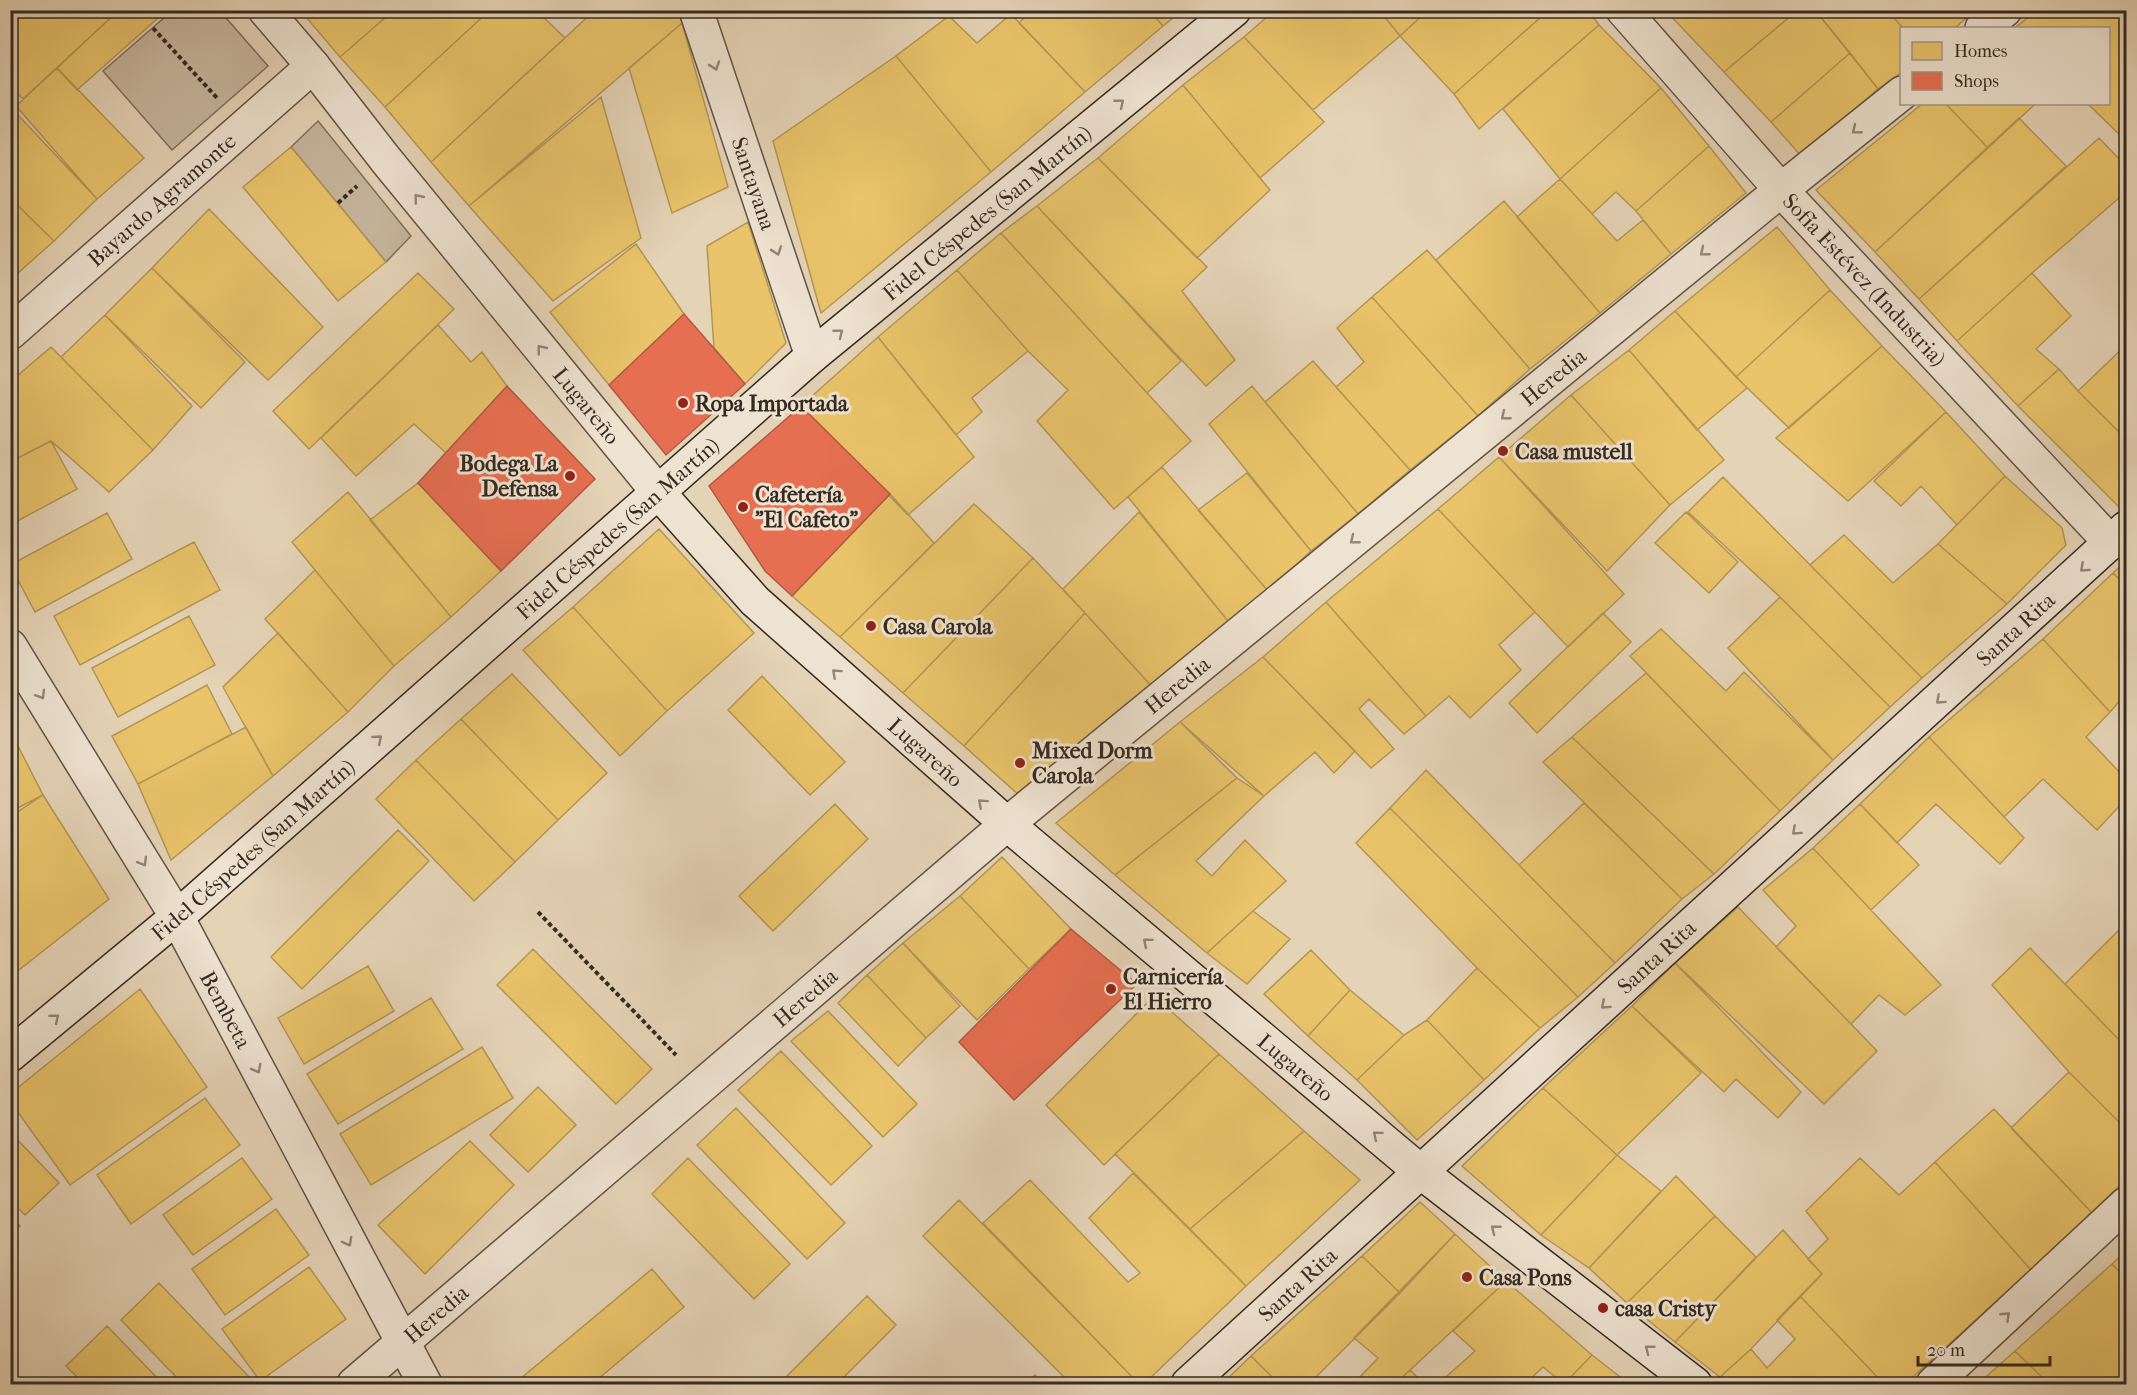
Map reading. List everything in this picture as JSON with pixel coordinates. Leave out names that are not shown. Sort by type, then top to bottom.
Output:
[{"type":"street","name":"Lugareño","points":[[265,10],[313,66],[394,169],[658,492],[755,601],[1007,824],[1422,1173],[1695,1384]]},
{"type":"street","name":"Santayana","points":[[696,10],[812,356]]},
{"type":"street","name":"Fidel Céspedes (San Martín)","points":[[10,1055],[177,917],[812,356],[1234,10]]},
{"type":"street","name":"Sofía Estévez (Industria)","points":[[1623,10],[1781,190],[2119,536]]},
{"type":"street","points":[[1983,27],[2005,10]]},
{"type":"street","name":"Bayardo Agramonte","points":[[10,333],[313,66]]},
{"type":"street","name":"Heredia","points":[[354,1384],[1007,824],[1900,95]]},
{"type":"street","name":"Santa Rita","points":[[1188,1384],[2119,536]]},
{"type":"street","name":"Bembeta","points":[[10,646],[177,917],[425,1384]]},
{"type":"street","points":[[1933,1384],[2127,1204]]},
{"type":"path","points":[[153,28],[244,127]]},
{"type":"path","points":[[538,912],[704,1084]]},
{"type":"shaded area","points":[[173,10],[220,11],[268,66],[172,150],[103,71]]},
{"type":"shaded area","points":[[318,121],[411,236],[386,262],[291,147]]},
{"type":"building: Homes","points":[[10,10],[119,10],[23,99],[10,86]]},
{"type":"building: Homes","points":[[119,10],[167,10],[77,90],[57,68]]},
{"type":"building: Homes","points":[[300,10],[394,10],[340,57]]},
{"type":"building: Homes","points":[[394,10],[490,10],[385,107],[340,57]]},
{"type":"building: Homes","points":[[490,10],[536,10],[565,38],[431,162],[385,107]]},
{"type":"building: Homes","points":[[595,10],[677,10],[682,23],[469,206],[431,162]]},
{"type":"building: Homes","points":[[1031,10],[1149,10],[1163,26],[1085,92],[1019,23]]},
{"type":"building: Homes","points":[[1149,10],[1183,10],[1163,26]]},
{"type":"building: Homes","points":[[1275,10],[1379,10],[1400,36],[1313,110],[1244,37]]},
{"type":"building: Homes","points":[[1379,10],[1428,10],[1400,36]]},
{"type":"building: Homes","points":[[1428,10],[1549,10],[1454,94],[1400,36]]},
{"type":"building: Homes","points":[[1549,10],[1588,10],[1599,25],[1479,129],[1454,94]]},
{"type":"building: Homes","points":[[1665,10],[1798,10],[1724,72]]},
{"type":"building: Homes","points":[[1798,10],[1815,10],[1850,53],[1771,122],[1724,72]]},
{"type":"building: Homes","points":[[1815,10],[1887,10],[1902,27],[1900,27],[1900,73],[1878,89]]},
{"type":"building: Homes","points":[[1887,10],[1959,10],[1966,18],[1956,27],[1902,27]]},
{"type":"building: Homes","points":[[1959,10],[1976,10],[1966,18]]},
{"type":"building: Homes","points":[[2037,10],[2126,10],[2126,141],[2089,105],[2110,105],[2110,27],[2016,27]]},
{"type":"building: Homes","points":[[1011,14],[1085,92],[991,172],[896,56],[949,16],[977,43]]},
{"type":"building: Homes","points":[[682,23],[728,187],[672,213],[629,68]]},
{"type":"building: Homes","points":[[1599,25],[1661,88],[1560,179],[1503,109]]},
{"type":"building: Homes","points":[[1244,37],[1324,122],[1260,178],[1183,85]]},
{"type":"building: Homes","points":[[1850,53],[1878,89],[1801,156],[1771,122]]},
{"type":"building: Homes","points":[[896,56],[991,172],[821,313],[773,141]]},
{"type":"building: Homes","points":[[57,68],[144,158],[97,199],[16,106]]},
{"type":"building: Homes","points":[[1183,85],[1270,190],[1197,258],[1098,158]]},
{"type":"building: Homes","points":[[1661,88],[1709,146],[1636,211],[1616,192],[1592,214],[1560,179]]},
{"type":"building: Homes","points":[[601,97],[641,238],[553,301],[469,206]]},
{"type":"building: Homes","points":[[1921,105],[1947,105],[1988,148],[1875,252],[1816,190]]},
{"type":"building: Homes","points":[[1947,105],[2034,105],[1988,148]]},
{"type":"building: Homes","points":[[18,115],[97,199],[54,241],[10,198],[10,122]]},
{"type":"building: Homes","points":[[2019,118],[2066,166],[1919,299],[1875,252]]},
{"type":"building: Homes","points":[[2099,138],[2126,166],[2126,192],[1957,341],[1919,299]]},
{"type":"building: Homes","points":[[1709,146],[1746,193],[1671,254],[1636,211]]},
{"type":"building: Homes","points":[[291,147],[386,262],[338,301],[243,187]]},
{"type":"building: Homes","points":[[1098,158],[1207,267],[1182,291],[1235,360],[1206,386],[1037,206]]},
{"type":"building: Homes","points":[[1560,179],[1617,241],[1643,220],[1671,254],[1600,313],[1517,217]]},
{"type":"building: Homes","points":[[10,198],[54,241],[10,280]]},
{"type":"building: Homes","points":[[1504,201],[1600,313],[1530,369],[1436,260]]},
{"type":"building: Homes","points":[[1037,206],[1181,361],[1147,393],[1001,233]]},
{"type":"building: Homes","points":[[209,209],[323,327],[268,380],[152,268]]},
{"type":"building: Homes","points":[[748,222],[786,343],[745,384],[714,348],[707,246]]},
{"type":"building: Homes","points":[[1777,227],[1830,290],[1736,377],[1675,311]]},
{"type":"building: Homes","points":[[1001,233],[1191,441],[1114,509],[1037,421],[1068,390],[1028,351],[957,270]]},
{"type":"building: Homes","points":[[636,244],[684,314],[609,385],[550,312]]},
{"type":"building: Homes","points":[[1427,250],[1530,369],[1478,416],[1372,297]]},
{"type":"building: Homes","points":[[152,268],[245,362],[201,408],[105,315]]},
{"type":"building: Homes","points":[[957,270],[1028,351],[972,398],[982,412],[956,435],[878,337]]},
{"type":"building: Homes","points":[[418,273],[454,309],[309,449],[273,411]]},
{"type":"building: Homes","points":[[2032,273],[2071,316],[2036,349],[2059,369],[2018,406],[1957,341]]},
{"type":"building: Homes","points":[[1830,290],[1882,346],[1789,428],[1736,377]]},
{"type":"building: Homes","points":[[1372,297],[1478,416],[1410,470],[1336,387],[1364,362],[1337,328]]},
{"type":"building: Homes","points":[[1675,311],[1747,388],[1697,430],[1629,350]]},
{"type":"building: Homes","points":[[105,315],[192,406],[153,450],[61,357]]},
{"type":"building: Homes","points":[[438,325],[471,362],[482,352],[507,386],[446,453],[414,424],[356,476],[321,438]]},
{"type":"building: Homes","points":[[878,337],[974,457],[908,515],[801,406]]},
{"type":"building: Homes","points":[[2126,345],[2126,439],[2078,391]]},
{"type":"building: Homes","points":[[1882,346],[1946,412],[1848,501],[1776,438]]},
{"type":"building: Homes","points":[[51,347],[153,450],[109,492],[51,441],[10,462],[10,382]]},
{"type":"building: Homes","points":[[1629,350],[1724,460],[1670,505],[1571,395]]},
{"type":"building: Homes","points":[[1313,361],[1410,470],[1358,514],[1265,402]]},
{"type":"building: Homes","points":[[2059,369],[2126,439],[2126,502],[2120,508],[2018,406]]},
{"type":"building: Homes","points":[[1252,386],[1358,514],[1311,551],[1209,424]]},
{"type":"building: Homes","points":[[1571,395],[1670,505],[1607,571],[1499,457]]},
{"type":"building: Homes","points":[[1946,412],[2005,476],[1957,525],[1921,486],[1901,506],[1874,481]]},
{"type":"building: Homes","points":[[51,441],[77,489],[10,525],[10,462]]},
{"type":"building: Homes","points":[[1499,457],[1624,594],[1568,647],[1438,509]]},
{"type":"building: Homes","points":[[1162,467],[1268,591],[1232,626],[1128,497]]},
{"type":"building: Homes","points":[[1247,473],[1311,551],[1268,591],[1198,510]]},
{"type":"building: Homes","points":[[2005,476],[2062,528],[2066,545],[2007,604],[1938,544]]},
{"type":"building: Homes","points":[[1723,477],[1922,678],[1890,707],[1780,597],[1688,512]]},
{"type":"building: Homes","points":[[418,483],[501,571],[451,617],[370,520]]},
{"type":"building: Homes","points":[[348,492],[451,617],[394,666],[292,542]]},
{"type":"building: Homes","points":[[890,494],[934,543],[840,637],[792,596]]},
{"type":"building: Homes","points":[[974,504],[1033,558],[903,693],[840,637]]},
{"type":"building: Homes","points":[[1438,509],[1535,612],[1499,645],[1521,670],[1470,718],[1449,696],[1426,716],[1326,602]]},
{"type":"building: Homes","points":[[1139,512],[1232,626],[1155,690],[1063,589]]},
{"type":"building: Homes","points":[[1686,512],[1738,562],[1709,593],[1655,543]]},
{"type":"building: Homes","points":[[107,513],[132,559],[35,612],[10,565]]},
{"type":"building: Homes","points":[[659,529],[754,633],[667,711],[573,607]]},
{"type":"building: Homes","points":[[1844,535],[1893,583],[1938,544],[2007,604],[1922,678],[1810,565]]},
{"type":"building: Homes","points":[[194,542],[220,590],[80,665],[54,616]]},
{"type":"building: Homes","points":[[1033,558],[1085,613],[964,746],[903,693]]},
{"type":"building: Homes","points":[[2126,561],[2126,586],[2113,573]]},
{"type":"building: Homes","points":[[315,570],[394,666],[348,712],[265,619]]},
{"type":"building: Homes","points":[[2113,573],[2126,586],[2126,702],[2122,698],[2110,712],[2043,639]]},
{"type":"building: Homes","points":[[1780,597],[1890,707],[1833,760],[1728,648]]},
{"type":"building: Homes","points":[[1326,602],[1426,716],[1404,734],[1369,699],[1359,709],[1394,749],[1371,768],[1263,657]]},
{"type":"building: Homes","points":[[573,607],[667,711],[620,756],[523,650]]},
{"type":"building: Homes","points":[[1085,613],[1155,690],[1021,797],[964,746]]},
{"type":"building: Homes","points":[[1603,613],[1631,642],[1537,733],[1509,703]]},
{"type":"building: Homes","points":[[189,616],[215,665],[118,717],[92,668]]},
{"type":"building: Homes","points":[[1661,629],[1726,691],[1744,672],[1833,760],[1780,811],[1630,656]]},
{"type":"building: Homes","points":[[278,633],[348,712],[273,776],[223,687]]},
{"type":"building: Homes","points":[[2043,639],[2110,712],[2086,737],[2126,779],[2126,799],[2097,830],[2043,779],[2004,817],[1929,737]]},
{"type":"building: Homes","points":[[1263,657],[1355,751],[1334,773],[1315,752],[1264,796],[1180,722]]},
{"type":"building: Homes","points":[[1646,673],[1780,811],[1714,874],[1572,737]]},
{"type":"building: Homes","points":[[512,674],[607,773],[558,820],[461,719]]},
{"type":"building: Homes","points":[[762,676],[845,762],[810,795],[728,710]]},
{"type":"building: Homes","points":[[207,685],[232,734],[138,784],[112,736]]},
{"type":"building: Homes","points":[[461,719],[558,820],[515,862],[416,760]]},
{"type":"building: Homes","points":[[1180,722],[1237,778],[1115,875],[1056,823]]},
{"type":"building: Homes","points":[[246,727],[273,776],[171,860],[138,784]]},
{"type":"building: Homes","points":[[1572,737],[1714,874],[1682,899],[1543,762]]},
{"type":"building: Homes","points":[[1929,737],[2024,838],[2000,864],[1936,804],[1897,843],[1860,804]]},
{"type":"building: Homes","points":[[18,746],[43,795],[10,812],[10,750]]},
{"type":"building: Homes","points":[[416,760],[515,862],[474,901],[376,799]]},
{"type":"building: Homes","points":[[1426,770],[1615,963],[1578,997],[1390,808]]},
{"type":"building: Homes","points":[[1237,778],[1264,796],[1196,861],[1212,876],[1245,840],[1286,881],[1207,953],[1115,875]]},
{"type":"building: Homes","points":[[43,795],[109,899],[10,977],[10,817]]},
{"type":"building: Homes","points":[[1584,803],[1682,899],[1615,963],[1519,865]]},
{"type":"building: Homes","points":[[835,804],[868,839],[773,931],[739,896]]},
{"type":"building: Homes","points":[[1860,804],[1919,865],[1871,910],[1813,848]]},
{"type":"building: Homes","points":[[1390,808],[1578,997],[1540,1028],[1477,968],[1356,843]]},
{"type":"building: Homes","points":[[398,830],[429,861],[302,989],[271,957]]},
{"type":"building: Homes","points":[[1813,848],[1941,985],[1905,1015],[1879,995],[1851,1024],[1776,947],[1796,926],[1763,890]]},
{"type":"building: Homes","points":[[1002,857],[1071,929],[1029,969],[960,896]]},
{"type":"building: Homes","points":[[960,896],[1029,969],[977,1020],[903,943]]},
{"type":"building: Homes","points":[[1738,907],[1877,1051],[1824,1104],[1675,963]]},
{"type":"building: Homes","points":[[1253,911],[1290,939],[1247,984],[1207,953]]},
{"type":"building: Homes","points":[[2126,923],[2126,1047],[2065,984]]},
{"type":"building: Homes","points":[[903,943],[960,1006],[926,1038],[867,975]]},
{"type":"building: Homes","points":[[2030,948],[2126,1047],[2126,1129],[2069,1072],[1992,985]]},
{"type":"building: Homes","points":[[533,949],[652,1069],[616,1104],[497,985]]},
{"type":"building: Homes","points":[[1311,950],[1350,990],[1308,1036],[1264,994]]},
{"type":"building: Homes","points":[[1675,963],[1801,1092],[1778,1118],[1736,1079],[1724,1092],[1632,1006]]},
{"type":"building: Homes","points":[[368,966],[394,1011],[304,1064],[278,1018]]},
{"type":"building: Homes","points":[[1477,968],[1540,1028],[1484,1080],[1427,1020]]},
{"type":"building: Homes","points":[[867,975],[926,1038],[898,1066],[838,1003]]},
{"type":"building: Homes","points":[[140,989],[207,1087],[70,1185],[10,1101],[10,1094]]},
{"type":"building: Homes","points":[[1350,990],[1404,1035],[1357,1080],[1308,1036]]},
{"type":"building: Homes","points":[[1154,996],[1219,1054],[1104,1165],[1046,1105]]},
{"type":"building: Homes","points":[[431,998],[463,1049],[338,1124],[307,1074]]},
{"type":"building: Homes","points":[[1632,1006],[1701,1073],[1617,1155],[1543,1088]]},
{"type":"building: Homes","points":[[828,1011],[917,1104],[883,1137],[791,1041]]},
{"type":"building: Homes","points":[[1427,1020],[1484,1080],[1417,1140],[1357,1080],[1404,1035]]},
{"type":"building: Homes","points":[[482,1047],[513,1098],[371,1185],[340,1134]]},
{"type":"building: Homes","points":[[781,1051],[872,1146],[831,1185],[738,1090]]},
{"type":"building: Homes","points":[[1219,1054],[1304,1131],[1190,1229],[1115,1154]]},
{"type":"building: Homes","points":[[2069,1072],[2126,1129],[2126,1179],[2092,1213],[2011,1128]]},
{"type":"building: Homes","points":[[538,1087],[576,1125],[528,1172],[490,1135]]},
{"type":"building: Homes","points":[[1543,1088],[1617,1155],[1541,1235],[1462,1166]]},
{"type":"building: Homes","points":[[205,1098],[240,1145],[131,1224],[97,1175]]},
{"type":"building: Homes","points":[[736,1108],[845,1223],[807,1259],[697,1145]]},
{"type":"building: Homes","points":[[1994,1109],[2092,1213],[2031,1270],[1935,1162]]},
{"type":"building: Homes","points":[[1304,1131],[1360,1180],[1246,1286],[1190,1229]]},
{"type":"building: Homes","points":[[10,1132],[59,1183],[25,1215],[10,1200]]},
{"type":"building: Homes","points":[[470,1141],[514,1185],[425,1274],[378,1225]]},
{"type":"building: Homes","points":[[1617,1155],[1661,1191],[1589,1268],[1541,1235]]},
{"type":"building: Homes","points":[[242,1158],[272,1199],[193,1255],[163,1215]]},
{"type":"building: Homes","points":[[688,1158],[790,1264],[754,1299],[652,1194]]},
{"type":"building: Homes","points":[[1860,1158],[1899,1195],[1935,1162],[2031,1270],[1905,1384],[1884,1384],[1800,1296],[1822,1274],[1808,1259],[1828,1239],[1806,1211]]},
{"type":"building: Homes","points":[[1133,1173],[1246,1286],[1144,1384],[1139,1384],[983,1223],[1030,1180],[1128,1282],[1140,1273],[1089,1218]]},
{"type":"building: Homes","points":[[1676,1176],[1715,1216],[1627,1303],[1589,1268]]},
{"type":"building: Homes","points":[[959,1200],[1139,1384],[1071,1384],[923,1236]]},
{"type":"building: Homes","points":[[1420,1202],[1455,1234],[1400,1293],[1362,1256]]},
{"type":"building: Homes","points":[[276,1209],[309,1255],[225,1315],[192,1269]]},
{"type":"building: Homes","points":[[10,1215],[20,1226],[10,1236]]},
{"type":"building: Homes","points":[[1715,1216],[1756,1257],[1675,1342],[1627,1303]]},
{"type":"building: Homes","points":[[1783,1230],[1822,1274],[1751,1349],[1720,1377],[1675,1342]]},
{"type":"building: Homes","points":[[1455,1234],[1506,1281],[1395,1384],[1353,1384],[1378,1358],[1354,1338]]},
{"type":"building: Homes","points":[[2126,1251],[2126,1278],[2112,1264]]},
{"type":"building: Homes","points":[[1362,1256],[1400,1293],[1309,1384],[1279,1384],[1251,1356]]},
{"type":"building: Homes","points":[[2112,1264],[2126,1278],[2126,1384],[2049,1384],[2015,1351]]},
{"type":"building: Homes","points":[[309,1267],[346,1319],[260,1381],[222,1329]]},
{"type":"building: Homes","points":[[652,1269],[684,1307],[592,1384],[514,1384]]},
{"type":"building: Homes","points":[[1506,1281],[1592,1355],[1564,1384],[1543,1367],[1525,1384],[1438,1384],[1475,1351],[1453,1331]]},
{"type":"building: Homes","points":[[159,1283],[254,1382],[251,1384],[183,1384],[121,1320]]},
{"type":"building: Homes","points":[[867,1296],[896,1325],[837,1384],[779,1384]]},
{"type":"building: Homes","points":[[1800,1296],[1884,1384],[1729,1384],[1720,1377],[1751,1349],[1767,1368],[1795,1339],[1777,1320]]},
{"type":"building: Homes","points":[[107,1326],[163,1384],[84,1384],[66,1366]]},
{"type":"building: Homes","points":[[2015,1351],[2049,1384],[1978,1384]]},
{"type":"building: Homes","points":[[1592,1355],[1629,1384],[1564,1384]]},
{"type":"building: Homes","points":[[1251,1356],[1279,1384],[1222,1384]]},
{"type":"building: Homes","points":[[1410,1370],[1424,1384],[1395,1384]]},
{"type":"building: Homes","points":[[1035,1375],[1044,1384],[1025,1384]]},
{"type":"building: Shops","points":[[684,314],[745,384],[666,455],[609,385]]},
{"type":"building: Shops","points":[[507,386],[595,479],[501,571],[418,483]]},
{"type":"building: Shops","points":[[801,406],[890,494],[792,596],[765,571],[709,486]]},
{"type":"building: Shops","points":[[1071,929],[1137,984],[1014,1100],[959,1042]]},
{"type":"place","name":"Ropa Importada","points":[[683,403]]},
{"type":"place","name":"Casa mustell","points":[[1503,451]]},
{"type":"place","name":"Bodega La Defensa","points":[[570,476]]},
{"type":"place","name":"Cafetería \"El Cafeto\"","points":[[743,507]]},
{"type":"place","name":"Casa Carola","points":[[871,626]]},
{"type":"place","name":"Mixed Dorm Carola","points":[[1020,763]]},
{"type":"place","name":"Carnicería El Hierro","points":[[1111,989]]},
{"type":"place","name":"Casa Pons","points":[[1467,1277]]},
{"type":"place","name":"casa Cristy","points":[[1603,1308]]}]
